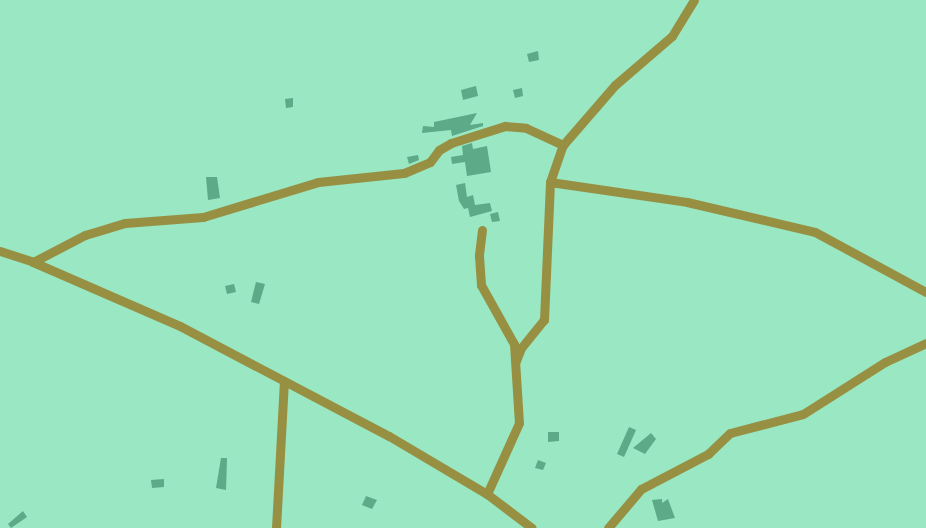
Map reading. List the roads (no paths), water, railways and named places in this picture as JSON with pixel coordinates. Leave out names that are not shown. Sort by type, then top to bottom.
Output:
[{"type":"street","points":[[516,361],[521,348],[544,320],[550,182],[563,145],[615,85],[672,36],[694,0]]},
{"type":"street","points":[[33,262],[84,235],[125,223],[203,217],[318,182],[404,173],[430,162],[439,150],[451,143],[504,126],[526,128],[563,145]]},
{"type":"street","points":[[550,182],[687,202],[815,232],[926,292]]},
{"type":"street","points":[[482,230],[479,256],[481,285],[504,323],[514,344],[516,361],[517,433],[487,494]]},
{"type":"street","points":[[0,251],[33,262],[180,326],[389,436],[487,494],[532,528]]},
{"type":"street","points":[[608,528],[641,489],[708,454],[730,432],[803,414],[886,362],[926,343]]},
{"type":"street","points":[[276,528],[284,381]]}]
